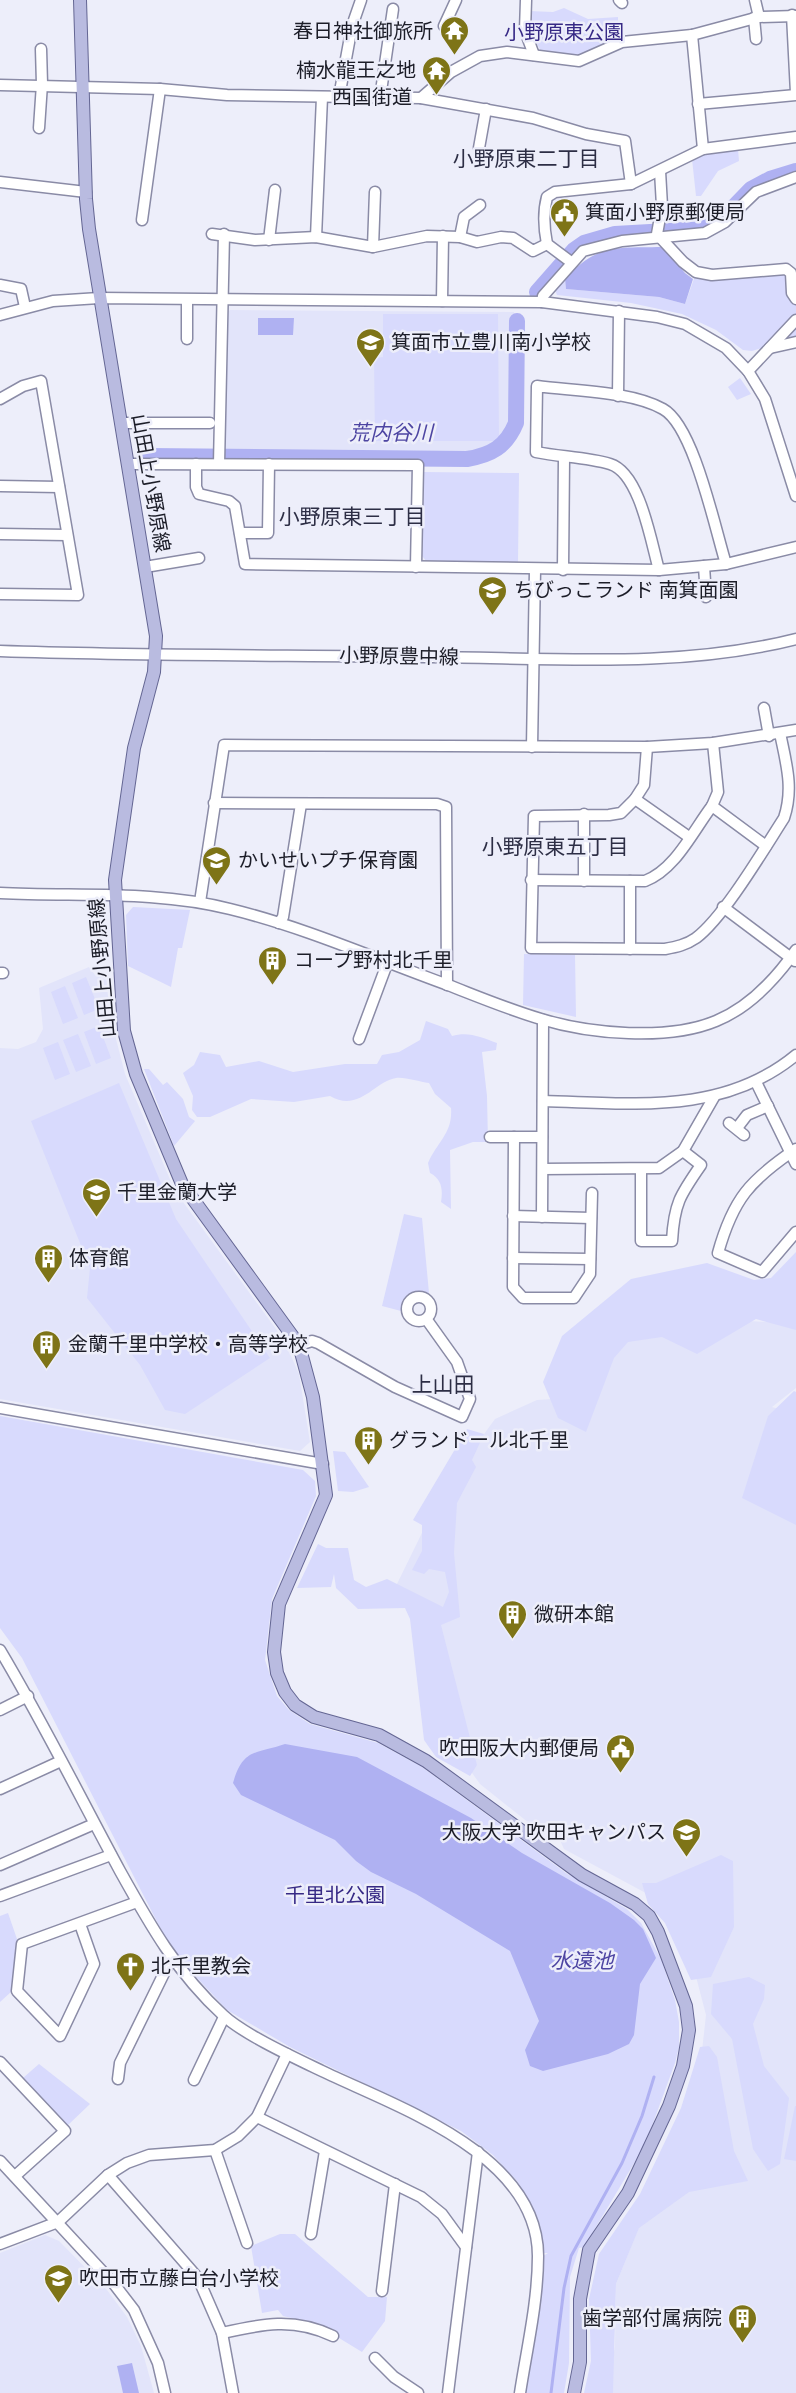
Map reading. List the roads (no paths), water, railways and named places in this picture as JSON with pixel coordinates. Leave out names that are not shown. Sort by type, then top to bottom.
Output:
[{"type":"main road","name":"山田上小野原線","points":[[80,0],[86,192],[99,298],[156,636],[154,672],[134,748],[115,896],[124,1031],[136,1074],[168,1153],[191,1200],[299,1345],[313,1397],[326,1495],[279,1604],[274,1652],[277,1673],[285,1692],[295,1705],[314,1717],[379,1735],[426,1761],[582,1875],[635,1904],[649,1916],[662,1941],[686,2006],[687,2044],[683,2066],[669,2106],[628,2193],[590,2250],[581,2290],[580,2362],[574,2393]]},
{"type":"street","points":[[339,97],[352,26],[361,0]]},
{"type":"street","points":[[444,26],[456,0]]},
{"type":"street","points":[[526,0],[525,31],[534,55]]},
{"type":"street","points":[[755,0],[756,39]]},
{"type":"street","points":[[380,98],[393,9]]},
{"type":"street","name":"西国街道","points":[[0,85],[42,84],[159,89],[227,95],[421,98],[467,61],[507,52],[579,60],[622,42],[692,35],[756,17],[794,15]]},
{"type":"street","points":[[698,104],[796,94],[794,15]]},
{"type":"street","points":[[692,35],[703,148]]},
{"type":"street","points":[[39,128],[42,84],[41,49]]},
{"type":"street","points":[[142,220],[159,89]]},
{"type":"street","points":[[316,237],[322,97]]},
{"type":"street","points":[[421,98],[533,118],[586,134],[625,141],[631,184]]},
{"type":"street","points":[[479,148],[486,109]]},
{"type":"street","points":[[547,244],[545,206],[547,197],[555,192],[631,184],[703,148],[796,137]]},
{"type":"street","points":[[660,171],[662,206],[658,233],[688,268],[704,274],[786,269],[791,273],[792,293],[796,299]]},
{"type":"street","points":[[542,302],[543,296],[566,258],[598,245],[658,233],[705,233],[716,229],[756,192],[796,177]]},
{"type":"street","points":[[0,182],[86,192]]},
{"type":"street","points":[[269,240],[274,190]]},
{"type":"street","points":[[373,247],[375,192]]},
{"type":"street","points":[[460,237],[464,216],[480,205]]},
{"type":"street","points":[[212,234],[255,240],[316,237],[359,247],[373,247],[427,236],[460,237],[477,242],[513,238],[533,250],[547,244]]},
{"type":"street","points":[[219,458],[224,234]]},
{"type":"street","points":[[442,301],[443,236]]},
{"type":"street","points":[[547,244],[566,258]]},
{"type":"street","points":[[0,285],[21,289],[26,307]]},
{"type":"street","points":[[0,315],[53,301],[99,298],[542,302],[619,311],[685,324],[726,348],[748,370],[765,399],[796,496]]},
{"type":"street","points":[[187,300],[187,339]]},
{"type":"street","points":[[618,396],[619,311]]},
{"type":"street","points":[[748,370],[796,320]]},
{"type":"street","points":[[770,348],[784,347],[796,342]]},
{"type":"street","points":[[0,399],[23,386],[41,381],[78,595],[0,594]]},
{"type":"street","points":[[659,570],[635,490],[625,473],[610,464],[536,452],[537,386],[648,402],[665,410],[681,425],[690,444],[726,564]]},
{"type":"street","points":[[121,423],[210,423]]},
{"type":"street","points":[[128,464],[196,464],[219,458],[269,464],[418,465],[416,567]]},
{"type":"street","points":[[563,570],[564,458]]},
{"type":"street","points":[[196,464],[196,487],[199,494],[229,501],[235,506],[245,564],[659,570],[726,564],[796,547]]},
{"type":"street","points":[[240,533],[268,533],[269,464]]},
{"type":"street","points":[[0,486],[59,487]]},
{"type":"street","points":[[0,534],[67,535]]},
{"type":"street","points":[[145,567],[199,558]]},
{"type":"street","points":[[705,566],[706,597]]},
{"type":"street","points":[[531,747],[535,570]]},
{"type":"street","name":"小野原豊中線","points":[[0,651],[681,658],[760,647],[796,639]]},
{"type":"street","points":[[647,747],[644,785],[635,799],[621,813],[609,816],[584,814],[534,816],[531,948],[665,949],[684,945],[697,937],[723,907],[766,846],[784,818],[789,802],[790,785],[764,708]]},
{"type":"street","points":[[200,902],[224,745],[647,747],[714,743],[796,730]]},
{"type":"street","points":[[531,880],[645,881],[657,877],[668,868],[712,806],[718,792],[714,743]]},
{"type":"street","points":[[635,799],[689,837]]},
{"type":"street","points":[[214,802],[437,804],[446,807],[447,985]]},
{"type":"street","points":[[279,923],[283,917],[301,804]]},
{"type":"street","points":[[712,806],[766,846]]},
{"type":"street","points":[[584,814],[584,881]]},
{"type":"street","points":[[630,881],[630,949]]},
{"type":"street","points":[[0,893],[115,896],[200,902],[279,923],[543,1020],[609,1031],[680,1031],[716,1021],[745,1005],[768,986],[794,957],[723,907]]},
{"type":"street","points":[[359,1039],[387,964]]},
{"type":"street","points":[[542,1217],[543,1020]]},
{"type":"street","points":[[543,1101],[660,1103],[714,1097],[756,1082],[796,1055]]},
{"type":"street","points":[[756,1082],[793,1151],[796,1164]]},
{"type":"street","points":[[543,1169],[641,1171],[659,1168],[683,1151],[714,1097]]},
{"type":"street","points":[[737,1129],[747,1115],[768,1106]]},
{"type":"street","points":[[490,1137],[542,1137]]},
{"type":"street","points":[[514,1137],[513,1287],[523,1298],[574,1298],[590,1275],[592,1193]]},
{"type":"street","points":[[641,1171],[642,1241],[672,1241],[674,1211],[682,1192],[701,1165],[683,1151]]},
{"type":"street","points":[[793,1151],[747,1188],[735,1203],[718,1253],[762,1272],[796,1232]]},
{"type":"street","points":[[513,1216],[591,1218]]},
{"type":"street","points":[[513,1258],[591,1259]]},
{"type":"street","points":[[299,1345],[312,1341],[318,1343],[394,1387],[462,1418],[470,1399],[457,1362],[427,1320]]},
{"type":"street","points":[[0,1408],[323,1464]]},
{"type":"street","points":[[0,1650],[28,1696],[94,1824],[171,1959],[224,2017],[287,2054],[457,2136],[512,2183],[530,2214],[538,2254],[520,2393]]},
{"type":"street","points":[[0,1710],[28,1696]]},
{"type":"street","points":[[0,1789],[61,1761]]},
{"type":"street","points":[[0,1865],[94,1824]]},
{"type":"street","points":[[0,1896],[111,1855]]},
{"type":"street","points":[[80,1924],[94,1964],[60,2036],[16,1991],[22,1944],[137,1902]]},
{"type":"street","points":[[118,2079],[120,2063],[171,1959]]},
{"type":"street","points":[[194,2080],[224,2017]]},
{"type":"street","points":[[0,2244],[58,2222],[108,2175],[127,2163],[149,2155],[215,2150],[238,2136],[257,2117],[287,2054]]},
{"type":"street","points":[[0,2062],[65,2131],[15,2176]]},
{"type":"street","points":[[257,2117],[421,2197],[442,2214],[466,2247]]},
{"type":"street","points":[[215,2150],[247,2243]]},
{"type":"street","points":[[311,2234],[325,2151]]},
{"type":"street","points":[[448,2393],[478,2152]]},
{"type":"street","points":[[0,2161],[58,2222],[134,2310],[158,2363],[165,2393]]},
{"type":"street","points":[[108,2175],[198,2278],[222,2333],[233,2393]]},
{"type":"street","points":[[381,2291],[395,2184]]},
{"type":"street","points":[[222,2333],[273,2322],[292,2322],[315,2327],[333,2336]]},
{"type":"street","points":[[375,2358],[394,2377],[418,2393]]},
{"type":"water","points":[[663,247],[693,279],[685,304],[659,297],[566,289],[565,279],[577,267],[598,253],[621,248]]},
{"type":"water","points":[[258,318],[294,318],[293,335],[258,335]]},
{"type":"water","name":"水遠池","points":[[285,1744],[357,1757],[471,1818],[522,1853],[610,1903],[634,1920],[643,1929],[656,1958],[640,1984],[634,2035],[629,2044],[608,2054],[543,2071],[530,2066],[525,2050],[539,2021],[510,1951],[416,1894],[371,1872],[335,1840],[241,1795],[233,1783],[246,1758]]},
{"type":"water","points":[[132,2363],[139,2393],[123,2393],[117,2366]]},
{"type":"waterway","name":"荒内谷川","points":[[537,292],[574,250],[584,243],[615,234],[703,229],[721,220],[751,189],[770,179],[796,171]]},
{"type":"waterway","name":"荒内谷川","points":[[148,456],[467,459],[483,455],[502,444],[516,423],[517,321]]},
{"type":"waterway","points":[[551,2393],[564,2288],[571,2256],[622,2163],[642,2116],[654,2077]]},
{"type":"place","name":"春日神社御旅所","points":[[454,56]]},
{"type":"place","name":"楠水龍王之地","points":[[437,96]]},
{"type":"place","name":"箕面小野原郵便局","points":[[564,238]]},
{"type":"place","name":"箕面市立豊川南小学校","points":[[370,368]]},
{"type":"place","name":"ちびっこランド 南箕面園","points":[[493,616]]},
{"type":"place","name":"かいせいプチ保育園","points":[[217,886]]},
{"type":"place","name":"コープ野村北千里","points":[[273,986]]},
{"type":"place","name":"千里金蘭大学","points":[[96,1218]]},
{"type":"place","name":"体育館","points":[[48,1284]]},
{"type":"place","name":"金蘭千里中学校・高等学校","points":[[47,1370]]},
{"type":"place","name":"グランドール北千里","points":[[368,1466]]},
{"type":"place","name":"微研本館","points":[[513,1640]]},
{"type":"place","name":"吹田阪大内郵便局","points":[[620,1774]]},
{"type":"place","name":"大阪大学 吹田キャンパス","points":[[687,1858]]},
{"type":"place","name":"北千里教会","points":[[130,1992]]},
{"type":"place","name":"吹田市立藤白台小学校","points":[[58,2304]]},
{"type":"place","name":"歯学部付属病院","points":[[743,2344]]},
{"type":"district","name":"小野原東二丁目","points":[[526,159]]},
{"type":"district","name":"小野原東三丁目","points":[[352,517]]},
{"type":"district","name":"小野原東五丁目","points":[[555,847]]},
{"type":"district","name":"上山田","points":[[443,1385]]},
{"type":"park label","name":"小野原東公園","points":[[564,32]]},
{"type":"park label","name":"千里北公園","points":[[335,1895]]}]
